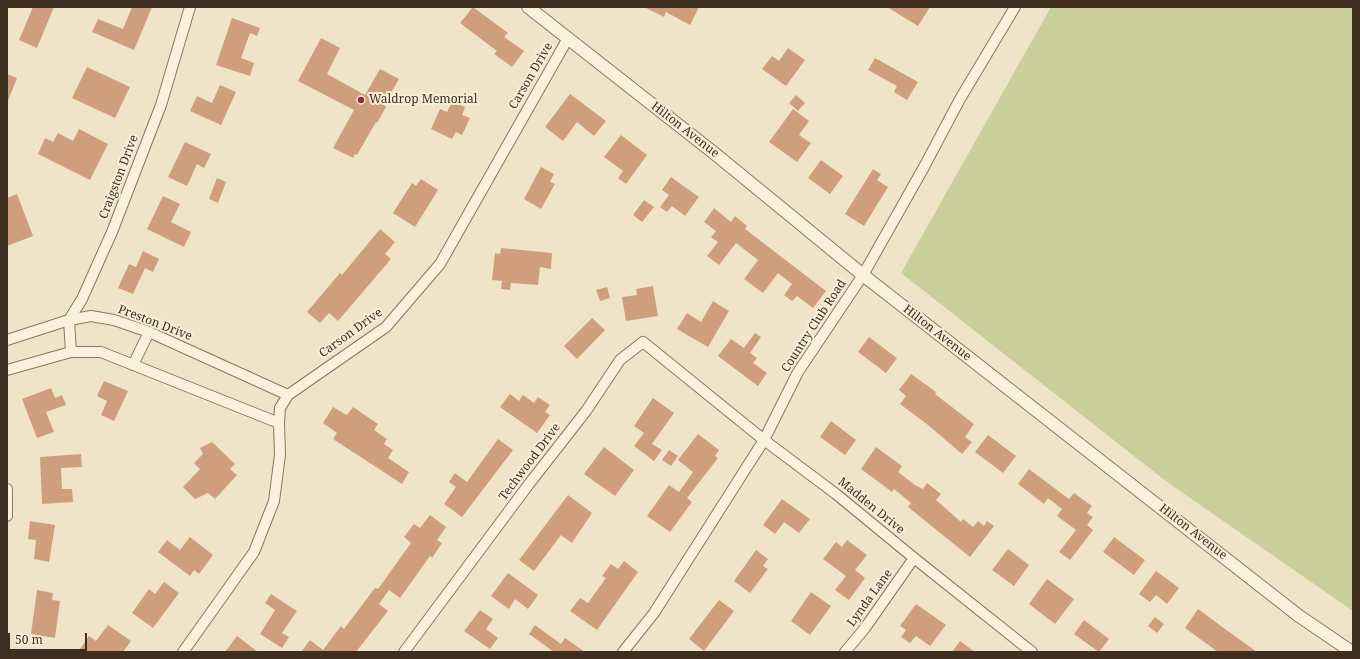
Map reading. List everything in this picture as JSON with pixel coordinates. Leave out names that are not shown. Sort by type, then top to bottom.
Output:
[{"type":"street","name":"Craigston Drive","points":[[69,320],[82,299],[115,224],[161,105],[190,7]]},
{"type":"street","name":"Hilton Avenue","points":[[528,7],[568,40],[714,153],[862,274],[1299,616],[1352,652]]},
{"type":"street","name":"Country Club Road","points":[[623,652],[654,613],[764,440],[798,372],[862,274],[924,167],[960,99],[1015,7]]},
{"type":"street","name":"Carson Drive","points":[[288,395],[386,327],[440,264],[568,40]]},
{"type":"street","name":"Preston Drive","points":[[7,340],[69,320],[91,316],[114,320],[149,332],[288,395]]},
{"type":"street","points":[[69,320],[71,352]]},
{"type":"street","points":[[133,365],[149,332]]},
{"type":"street","name":"Techwood Drive","points":[[404,652],[586,411],[620,360],[643,342],[691,382]]},
{"type":"street","points":[[7,370],[71,352],[101,352],[279,423]]},
{"type":"street","name":"Madden Drive","points":[[691,382],[764,440],[836,494],[1032,652]]},
{"type":"street","points":[[183,652],[254,552],[274,501],[280,454],[280,408],[288,395]]},
{"type":"street","points":[[7,489],[7,516]]},
{"type":"street","name":"Lynda Lane","points":[[845,652],[865,628],[914,558]]},
{"type":"green space","points":[[1051,7],[1353,7],[1353,611],[1167,482],[901,273]]},
{"type":"building","points":[[33,7],[54,7],[37,48],[19,40]]},
{"type":"building","points":[[132,7],[152,7],[134,50],[92,32],[98,19],[123,29]]},
{"type":"building","points":[[473,7],[508,33],[504,37],[524,51],[512,67],[494,54],[497,51],[460,23]]},
{"type":"building","points":[[644,7],[699,7],[690,25],[666,12],[664,17]]},
{"type":"building","points":[[887,7],[930,7],[918,26]]},
{"type":"building","points":[[232,18],[260,28],[257,36],[250,33],[241,58],[254,63],[250,76],[216,65]]},
{"type":"building","name":"Waldrop Memorial","points":[[321,38],[340,48],[327,74],[365,95],[380,69],[399,79],[384,105],[386,107],[377,123],[376,122],[357,155],[355,154],[353,158],[333,148],[354,110],[298,81]]},
{"type":"building","points":[[788,48],[805,60],[786,86],[762,69],[772,56],[779,61]]},
{"type":"building","points":[[875,58],[918,82],[907,100],[894,92],[897,86],[868,70]]},
{"type":"building","points":[[87,67],[130,87],[115,118],[72,98]]},
{"type":"building","points":[[7,74],[17,78],[8,101],[7,101]]},
{"type":"building","points":[[220,85],[236,92],[221,125],[190,111],[197,96],[212,103]]},
{"type":"building","points":[[570,94],[606,121],[594,136],[577,122],[563,141],[545,127]]},
{"type":"building","points":[[796,95],[805,103],[798,111],[789,103]]},
{"type":"building","points":[[452,102],[465,107],[462,115],[470,118],[462,135],[456,132],[452,139],[431,129],[440,109],[447,112]]},
{"type":"building","points":[[793,109],[809,121],[799,135],[811,143],[797,162],[769,142]]},
{"type":"building","points":[[79,129],[108,144],[90,180],[38,154],[45,138],[53,142],[58,133],[73,141]]},
{"type":"building","points":[[621,135],[647,155],[626,184],[618,178],[623,171],[604,157]]},
{"type":"building","points":[[185,142],[211,154],[204,168],[197,164],[187,186],[168,177]]},
{"type":"building","points":[[821,160],[843,176],[830,194],[808,178]]},
{"type":"building","points":[[541,167],[554,174],[550,182],[555,184],[541,209],[524,199]]},
{"type":"building","points":[[873,169],[881,174],[877,180],[888,187],[864,226],[845,214]]},
{"type":"building","points":[[671,177],[699,197],[685,216],[672,206],[667,212],[660,207],[669,195],[662,190]]},
{"type":"building","points":[[217,178],[226,182],[218,203],[209,199]]},
{"type":"building","points":[[421,179],[438,190],[415,227],[393,213],[412,183],[416,186]]},
{"type":"building","points":[[17,194],[33,236],[7,246],[7,198]]},
{"type":"building","points":[[163,196],[180,204],[171,222],[191,232],[184,247],[147,229]]},
{"type":"building","points":[[644,200],[654,207],[642,222],[633,215]]},
{"type":"building","points":[[714,208],[731,222],[735,216],[747,226],[745,229],[826,291],[813,308],[797,296],[792,301],[784,295],[792,284],[778,273],[763,293],[744,279],[758,260],[736,243],[719,265],[707,256],[718,242],[711,237],[716,231],[704,222]]},
{"type":"building","points":[[380,229],[395,242],[385,254],[391,259],[338,321],[329,313],[320,323],[307,312],[340,273],[342,275]]},
{"type":"building","points":[[501,248],[552,253],[551,269],[540,267],[538,285],[511,283],[510,290],[501,289],[502,281],[492,280],[495,253],[500,254]]},
{"type":"building","points":[[143,251],[159,259],[153,272],[145,268],[133,294],[118,288],[129,264],[136,267]]},
{"type":"building","points":[[653,286],[658,316],[626,321],[622,297],[637,295],[636,289]]},
{"type":"building","points":[[607,287],[610,298],[600,301],[596,290]]},
{"type":"building","points":[[713,301],[729,311],[708,347],[677,329],[687,313],[701,322]]},
{"type":"building","points":[[592,318],[605,330],[577,359],[564,346]]},
{"type":"building","points":[[755,333],[761,337],[750,353],[757,358],[753,363],[767,373],[758,386],[718,356],[731,339],[744,348]]},
{"type":"building","points":[[869,337],[897,358],[886,373],[858,352]]},
{"type":"building","points":[[911,374],[936,392],[935,394],[974,424],[965,437],[972,442],[962,454],[928,425],[900,404],[906,396],[899,390]]},
{"type":"building","points":[[104,381],[128,391],[114,421],[101,415],[107,401],[97,396]]},
{"type":"building","points":[[51,388],[55,398],[62,395],[66,405],[46,412],[54,432],[37,438],[22,399]]},
{"type":"building","points":[[510,394],[519,401],[523,395],[534,403],[538,397],[550,405],[545,412],[550,415],[537,433],[500,407]]},
{"type":"building","points":[[653,398],[674,413],[652,444],[662,450],[654,461],[634,446],[644,433],[634,426]]},
{"type":"building","points":[[333,407],[347,415],[353,407],[378,424],[374,430],[387,439],[384,444],[393,450],[388,458],[409,472],[402,484],[333,439],[337,433],[323,423]]},
{"type":"building","points":[[831,421],[856,440],[845,455],[820,437]]},
{"type":"building","points":[[698,434],[719,450],[715,456],[718,458],[687,498],[692,502],[670,532],[647,516],[669,485],[679,492],[693,472],[678,460]]},
{"type":"building","points":[[988,435],[1016,456],[1003,473],[975,452]]},
{"type":"building","points":[[498,439],[513,450],[462,517],[444,504],[456,487],[449,482],[455,473],[467,482]]},
{"type":"building","points":[[212,442],[235,464],[230,469],[237,475],[215,499],[208,493],[195,499],[183,487],[200,469],[194,463],[203,454],[200,448]]},
{"type":"building","points":[[604,447],[634,470],[615,496],[584,474]]},
{"type":"building","points":[[876,447],[902,466],[898,472],[915,485],[923,489],[927,483],[941,494],[936,500],[961,522],[963,519],[973,527],[978,521],[984,526],[987,521],[994,526],[970,557],[908,507],[911,503],[894,489],[892,492],[861,469]]},
{"type":"building","points":[[669,450],[678,456],[671,466],[662,460]]},
{"type":"building","points":[[81,454],[82,467],[61,468],[62,489],[72,489],[73,502],[42,504],[40,457]]},
{"type":"building","points":[[1029,469],[1069,499],[1074,493],[1092,506],[1087,513],[1093,517],[1087,525],[1093,530],[1070,560],[1059,552],[1076,530],[1057,516],[1062,509],[1048,498],[1044,504],[1018,484]]},
{"type":"building","points":[[568,495],[592,513],[572,543],[561,535],[534,571],[519,560]]},
{"type":"building","points":[[782,499],[810,519],[799,533],[784,522],[775,534],[763,525]]},
{"type":"building","points":[[430,515],[446,527],[437,540],[442,543],[432,558],[430,556],[400,598],[389,590],[379,604],[388,611],[356,652],[301,652],[310,640],[323,650],[341,626],[344,629],[375,588],[378,589],[411,543],[404,537],[414,524],[420,528]]},
{"type":"building","points":[[30,521],[55,525],[49,562],[34,559],[36,540],[28,539]]},
{"type":"building","points":[[190,537],[213,555],[199,574],[194,570],[190,576],[158,552],[167,540],[180,550]]},
{"type":"building","points":[[1114,537],[1145,560],[1134,575],[1103,552]]},
{"type":"building","points":[[847,540],[867,555],[855,570],[865,578],[849,600],[835,590],[846,576],[823,559],[836,542],[842,547]]},
{"type":"building","points":[[1008,549],[1029,565],[1014,586],[992,570]]},
{"type":"building","points":[[756,550],[768,559],[763,566],[768,569],[750,593],[734,581]]},
{"type":"building","points":[[624,561],[638,572],[597,630],[570,611],[580,598],[588,603],[606,578],[602,576],[611,564],[618,569]]},
{"type":"building","points":[[1156,571],[1179,588],[1167,604],[1156,595],[1150,602],[1139,594]]},
{"type":"building","points":[[508,573],[538,595],[528,609],[515,599],[509,609],[491,596]]},
{"type":"building","points":[[1047,579],[1074,599],[1055,624],[1029,604]]},
{"type":"building","points":[[164,582],[179,593],[153,628],[132,613],[149,589],[155,594]]},
{"type":"building","points":[[37,590],[53,593],[52,600],[60,601],[55,638],[31,634]]},
{"type":"building","points":[[811,592],[831,606],[810,635],[791,621]]},
{"type":"building","points":[[271,594],[297,611],[282,633],[289,637],[282,648],[260,634],[275,610],[265,603]]},
{"type":"building","points":[[719,600],[734,611],[704,651],[689,639]]},
{"type":"building","points":[[916,604],[946,625],[930,646],[916,636],[910,643],[901,637],[906,630],[900,626]]},
{"type":"building","points":[[1198,609],[1257,652],[1218,652],[1185,628]]},
{"type":"building","points":[[480,610],[493,619],[486,629],[498,638],[490,649],[464,631]]},
{"type":"building","points":[[1155,617],[1164,624],[1157,633],[1148,626]]},
{"type":"building","points":[[1084,620],[1109,639],[1099,652],[1074,634]]},
{"type":"building","points":[[108,625],[131,641],[123,652],[85,652],[80,649],[89,636],[96,641]]},
{"type":"building","points":[[535,625],[561,644],[565,638],[585,652],[554,652],[529,634]]},
{"type":"building","points":[[237,636],[258,652],[225,652]]},
{"type":"building","points":[[960,641],[975,652],[952,652]]},
{"type":"place","name":"Waldrop Memorial","points":[[361,100]]}]
